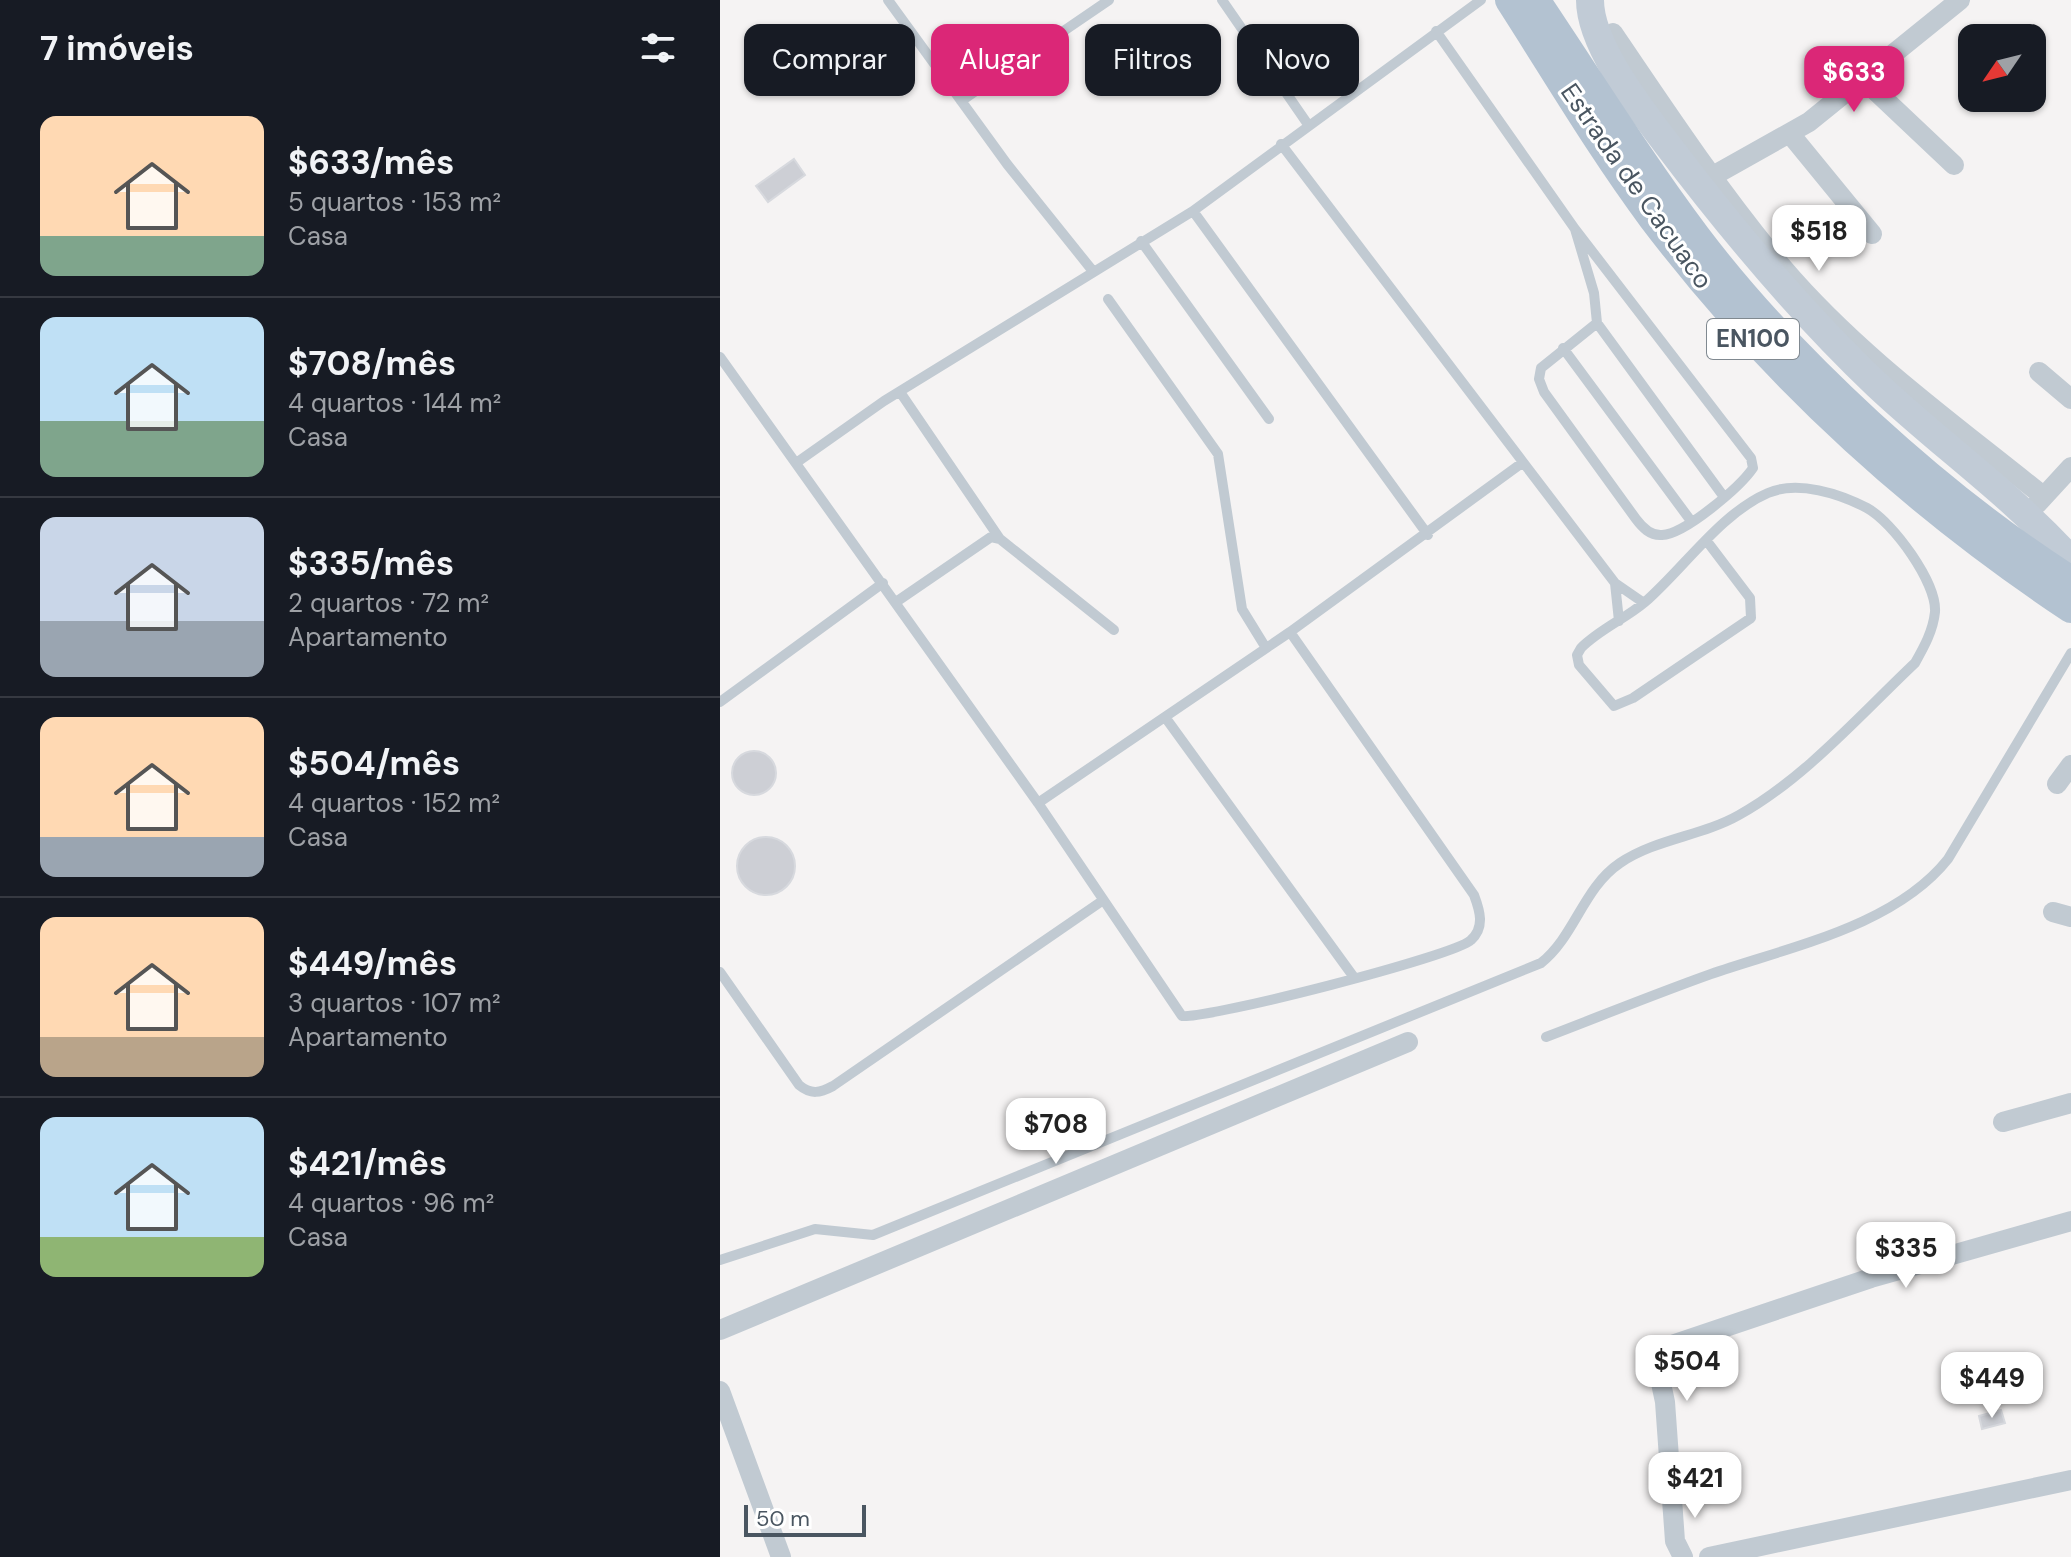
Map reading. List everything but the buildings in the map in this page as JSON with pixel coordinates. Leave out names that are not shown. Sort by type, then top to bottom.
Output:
[{"type":"main road","name":"Estrada de Cacuaco","points":[[1510,0],[1652,216],[1765,352],[1883,467],[1956,528],[2071,608]]},
{"type":"main road","name":"Estrada de Cacuaco","points":[[1535,0],[1651,175],[1748,300],[1803,358],[1921,467],[1982,518],[2071,581]]},
{"type":"main road","points":[[1590,0],[1600,41],[1641,110],[1759,262],[1878,386],[2036,505],[2071,560]]},
{"type":"street","points":[[1711,177],[1791,135],[1864,80],[1946,4]]},
{"type":"street","points":[[1613,33],[1711,177],[1785,270],[1850,336],[2036,505],[2069,471]]},
{"type":"street","points":[[1864,80],[1954,165]]},
{"type":"street","points":[[1791,135],[1872,234]]},
{"type":"street","points":[[2039,372],[2071,399]]},
{"type":"street","points":[[2057,784],[2071,765]]},
{"type":"street","points":[[720,1330],[1408,1042]]},
{"type":"street","points":[[2003,1122],[2071,1103]]},
{"type":"street","points":[[1683,1557],[1675,1541],[1665,1402],[1658,1369],[1660,1355],[1666,1347],[1871,1278],[2071,1221]]},
{"type":"street","points":[[720,1391],[781,1557]]},
{"type":"street","points":[[1709,1557],[2071,1480]]},
{"type":"lane","points":[[888,0],[1048,219],[1092,270]]},
{"type":"lane","points":[[961,101],[1109,0]]},
{"type":"lane","points":[[1222,0],[1309,126]]},
{"type":"lane","points":[[796,463],[900,392],[1092,270],[1193,211],[1481,0]]},
{"type":"lane","points":[[1436,31],[1575,229],[1751,458],[1753,468],[1746,478],[1691,521],[1662,535],[1652,533],[1636,519],[1544,392],[1539,379],[1541,368],[1597,323]]},
{"type":"lane","points":[[1281,144],[1615,583],[1644,603]]},
{"type":"lane","points":[[1193,211],[1428,535]]},
{"type":"lane","points":[[1575,229],[1594,293],[1597,323],[1724,497]]},
{"type":"lane","points":[[1141,241],[1269,419]]},
{"type":"lane","points":[[1108,299],[1218,454],[1244,617],[1266,648]]},
{"type":"lane","points":[[1563,348],[1691,521]]},
{"type":"lane","points":[[720,357],[1038,803],[1182,1016],[1222,1013],[1353,976],[1434,958],[1470,942],[1480,928],[1480,911],[1474,895],[1290,632]]},
{"type":"lane","points":[[900,392],[1000,539],[1114,630]]},
{"type":"lane","points":[[1038,803],[1290,632],[1428,535],[1522,463]]},
{"type":"lane","points":[[720,1260],[815,1229],[873,1235],[1541,963],[1560,945],[1592,890],[1611,870],[1637,853],[1718,825],[1757,805],[1782,787],[1915,663],[1929,639],[1935,610],[1929,582],[1899,539],[1870,509],[1822,491],[1792,487],[1767,493],[1706,540],[1644,603],[1589,640],[1577,655],[1579,665],[1614,706],[1623,704],[1751,618],[1750,598],[1706,540]]},
{"type":"lane","points":[[896,602],[991,537],[1000,539]]},
{"type":"lane","points":[[720,702],[883,583]]},
{"type":"lane","points":[[1615,583],[1619,621]]},
{"type":"lane","points":[[1546,1037],[1860,922],[1910,896],[1932,879],[1948,859],[2071,653]]},
{"type":"lane","points":[[1165,717],[1353,976]]},
{"type":"lane","points":[[720,972],[799,1085],[807,1092],[817,1093],[833,1086],[1102,901]]}]
